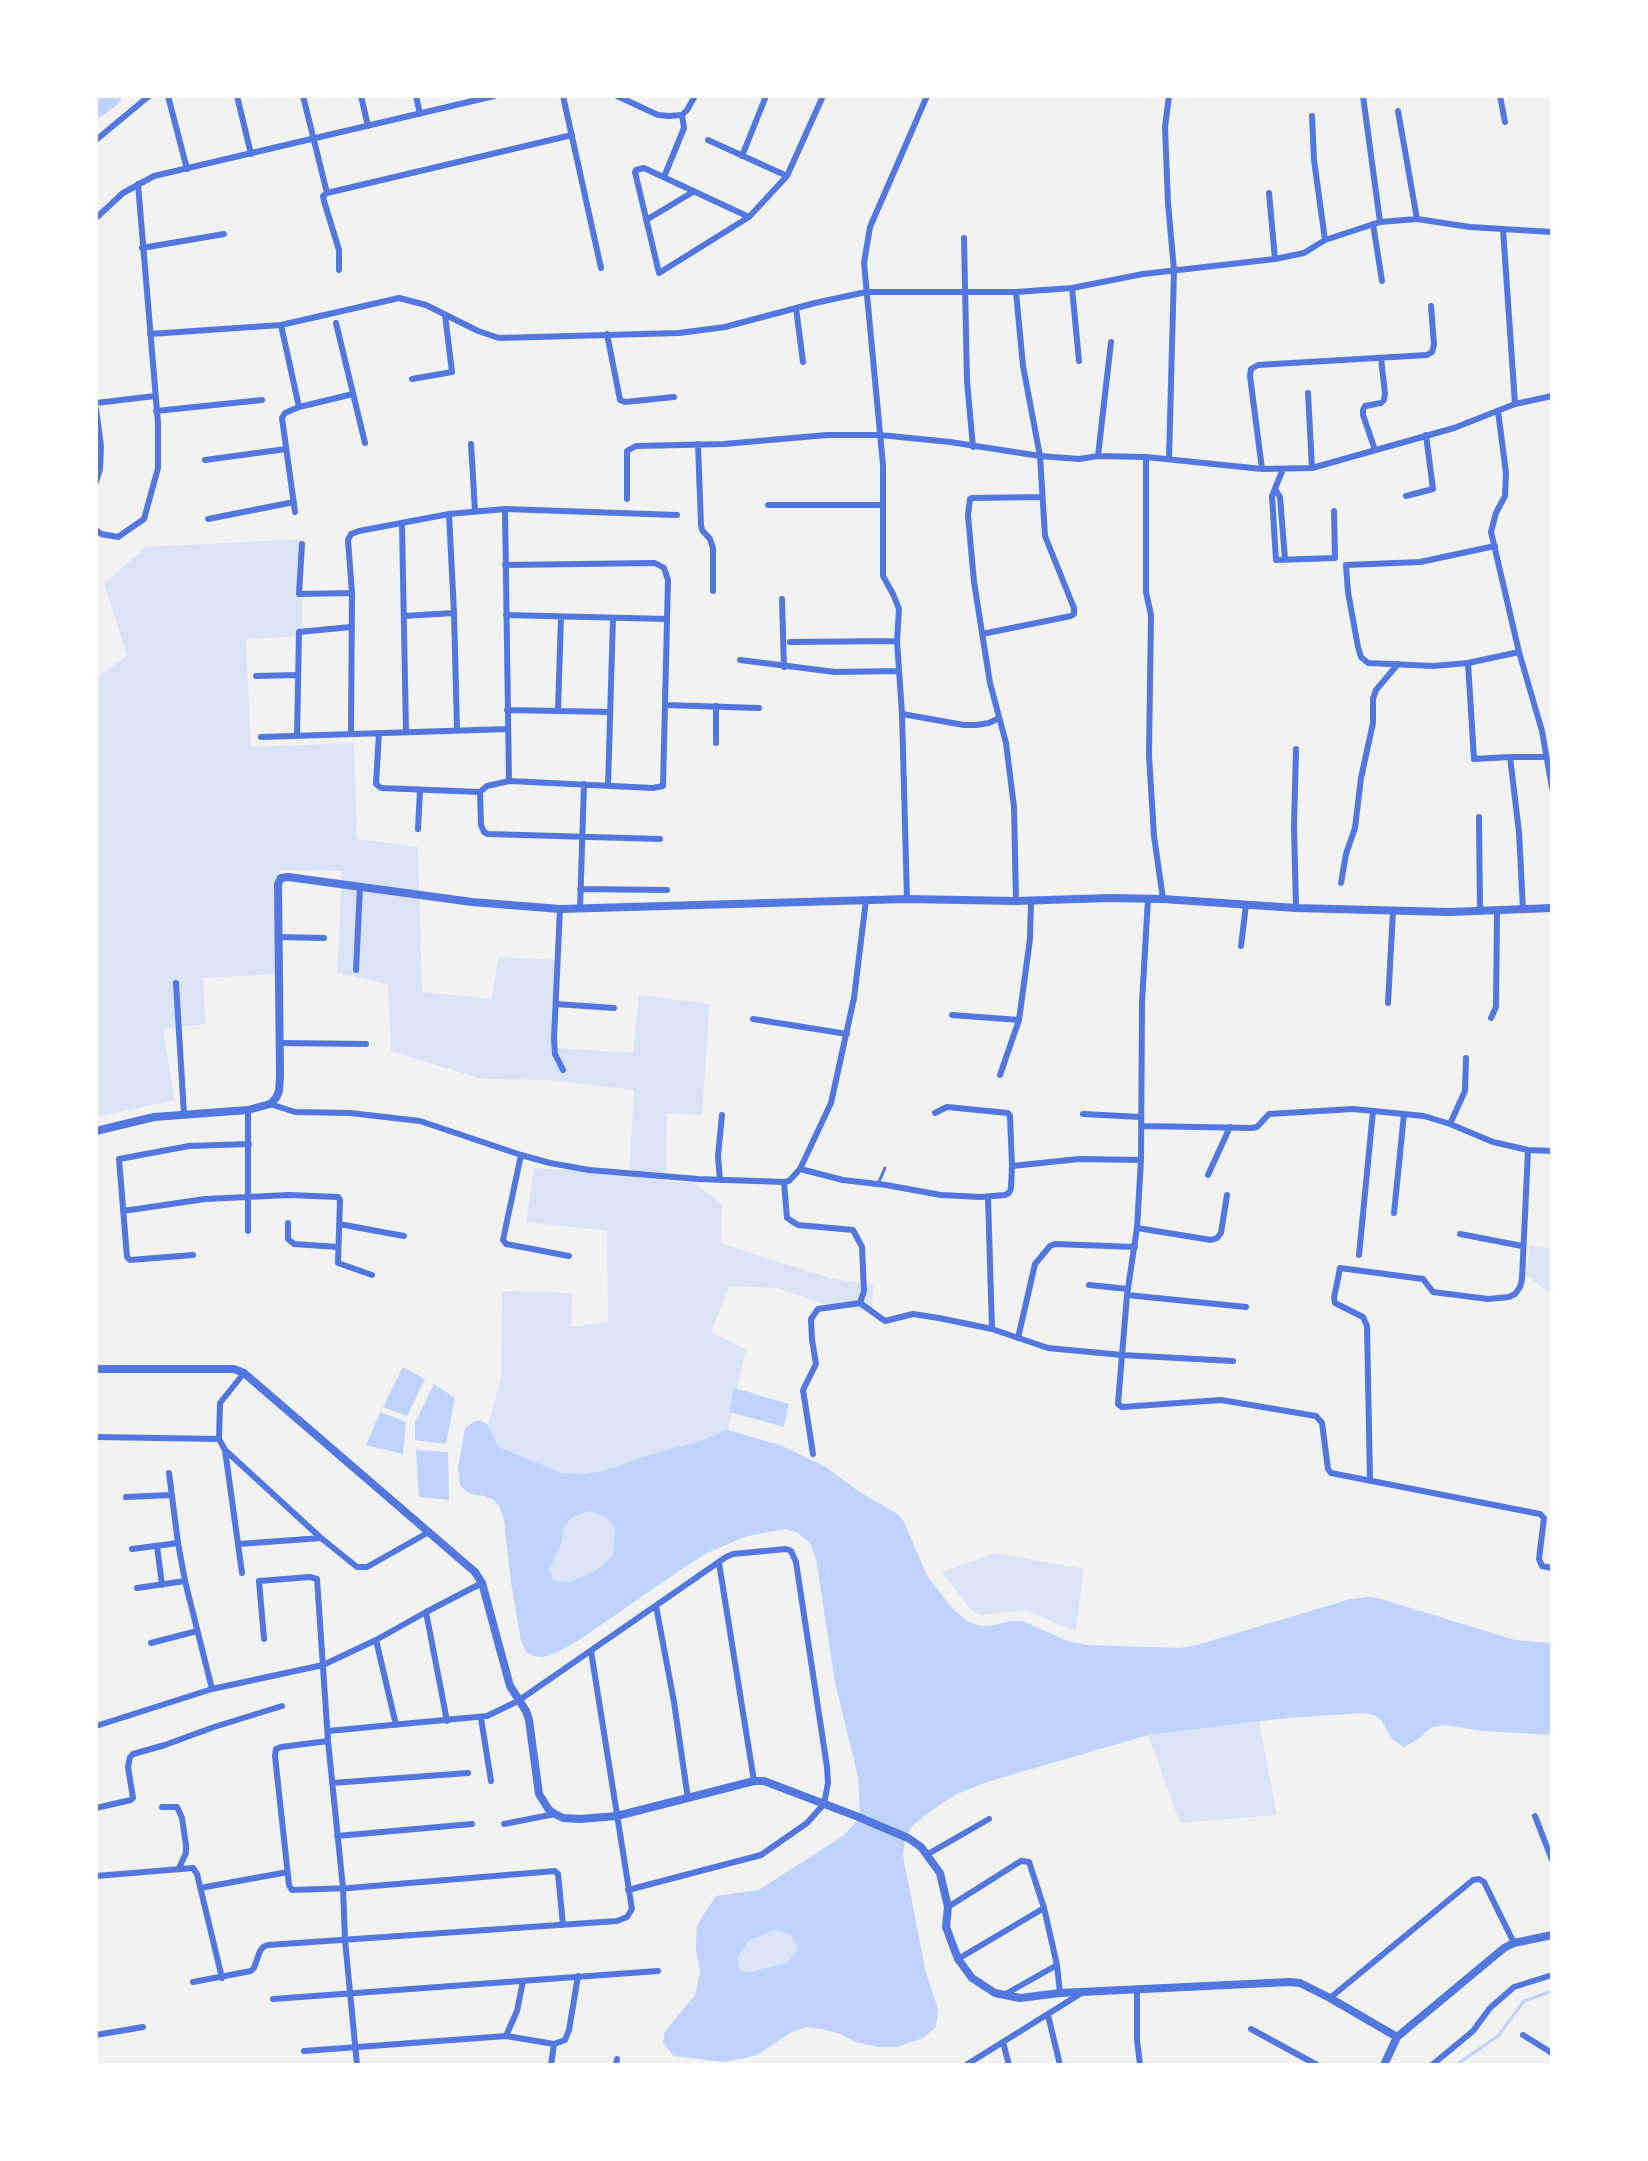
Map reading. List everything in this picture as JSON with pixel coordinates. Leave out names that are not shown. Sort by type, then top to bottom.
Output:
[{"type":"street","points":[[96,140],[149,96]]},
{"type":"street","points":[[168,96],[187,169]]},
{"type":"street","points":[[237,96],[251,154]]},
{"type":"street","points":[[303,96],[327,193]]},
{"type":"street","points":[[361,96],[368,126]]},
{"type":"street","points":[[416,96],[420,114]]},
{"type":"street","points":[[96,218],[123,193],[154,176],[420,114],[469,99],[494,96]]},
{"type":"street","points":[[563,96],[601,268]]},
{"type":"street","points":[[617,96],[658,115],[682,115],[695,96]]},
{"type":"street","points":[[742,156],[766,96]]},
{"type":"street","points":[[749,217],[644,168],[635,172],[659,273],[749,217],[787,176],[823,96]]},
{"type":"street","points":[[907,899],[897,641],[899,609],[883,576],[880,435],[864,263],[870,227],[927,96]]},
{"type":"street","points":[[1169,96],[1165,127],[1174,270],[1169,459]]},
{"type":"street","points":[[1363,96],[1382,281]]},
{"type":"street","points":[[1500,96],[1505,122]]},
{"type":"street","points":[[1398,111],[1417,219]]},
{"type":"street","points":[[664,177],[684,128],[682,115]]},
{"type":"street","points":[[1312,116],[1314,160],[1325,240]]},
{"type":"street","points":[[339,270],[339,250],[324,201],[327,193],[572,135]]},
{"type":"street","points":[[708,140],[787,176]]},
{"type":"street","points":[[96,530],[118,537],[144,519],[158,468],[138,184]]},
{"type":"street","points":[[646,220],[693,192]]},
{"type":"street","points":[[1269,193],[1275,259]]},
{"type":"street","points":[[150,334],[281,325],[399,298],[426,305],[499,338],[679,333],[715,330],[866,292],[1016,292],[1072,288],[1174,270],[1275,259],[1304,253],[1325,240],[1376,223],[1417,219],[1470,227],[1552,232]]},
{"type":"street","points":[[1503,229],[1515,404]]},
{"type":"street","points":[[142,248],[224,234]]},
{"type":"street","points":[[964,238],[967,381],[973,447]]},
{"type":"street","points":[[1072,288],[1079,361]]},
{"type":"street","points":[[982,634],[1074,614],[1045,536],[1040,456],[1023,366],[1016,292]]},
{"type":"street","points":[[1262,469],[1251,369],[1258,365],[1427,355],[1434,345],[1431,306]]},
{"type":"street","points":[[796,308],[803,362]]},
{"type":"street","points":[[412,379],[452,372],[445,315]]},
{"type":"street","points":[[336,323],[365,443]]},
{"type":"street","points":[[281,325],[299,407]]},
{"type":"street","points":[[607,334],[620,400],[674,397]]},
{"type":"street","points":[[1098,456],[1111,342]]},
{"type":"street","points":[[1375,450],[1363,410],[1365,406],[1384,400],[1381,358]]},
{"type":"street","points":[[1308,393],[1312,468]]},
{"type":"street","points":[[295,512],[283,414],[353,394]]},
{"type":"street","points":[[96,403],[155,396]]},
{"type":"street","points":[[627,499],[627,451],[631,447],[724,444],[827,435],[880,435],[1079,459],[1098,456],[1146,457],[1262,469],[1312,468],[1454,428],[1515,404],[1552,396]]},
{"type":"street","points":[[156,411],[262,400]]},
{"type":"street","points":[[96,409],[101,446],[96,482]]},
{"type":"street","points":[[1498,411],[1506,473],[1505,496],[1491,532],[1519,652],[1542,731],[1552,788]]},
{"type":"street","points":[[1406,496],[1434,487],[1426,435]]},
{"type":"street","points":[[471,444],[475,511]]},
{"type":"street","points":[[698,444],[701,525],[713,548],[713,591]]},
{"type":"street","points":[[205,460],[286,449]]},
{"type":"street","points":[[1146,457],[1146,592],[1151,615],[1149,755],[1154,836],[1163,899]]},
{"type":"street","points":[[1283,469],[1275,488],[1280,497],[1285,559],[1335,558],[1334,511]]},
{"type":"street","points":[[1016,901],[1014,807],[1006,743],[990,683],[968,531],[970,499],[1041,497]]},
{"type":"street","points":[[208,519],[294,502]]},
{"type":"street","points":[[768,505],[883,505]]},
{"type":"street","points":[[505,509],[509,781]]},
{"type":"street","points":[[351,734],[352,593],[349,537],[359,531],[475,511],[505,509],[677,515]]},
{"type":"street","points":[[449,514],[457,730]]},
{"type":"street","points":[[402,525],[406,732]]},
{"type":"street","points":[[302,544],[299,594],[352,593]]},
{"type":"street","points":[[1495,546],[1420,562],[1346,565],[1361,657],[1368,663],[1433,666],[1468,663],[1519,652]]},
{"type":"street","points":[[379,733],[378,787],[480,792],[487,786],[509,781],[663,786],[668,580],[664,568],[659,565],[505,565]]},
{"type":"street","points":[[782,599],[784,667]]},
{"type":"street","points":[[404,616],[454,613]]},
{"type":"street","points":[[506,615],[667,619]]},
{"type":"street","points":[[558,711],[561,617]]},
{"type":"street","points":[[608,786],[613,618]]},
{"type":"street","points":[[297,736],[299,632],[351,627]]},
{"type":"street","points":[[790,642],[897,641]]},
{"type":"street","points":[[740,660],[835,672],[898,671]]},
{"type":"street","points":[[1468,663],[1474,759],[1545,757]]},
{"type":"street","points":[[1341,883],[1355,828],[1361,778],[1373,723],[1373,699],[1376,690],[1398,664]]},
{"type":"street","points":[[256,676],[298,675]]},
{"type":"street","points":[[665,705],[759,708]]},
{"type":"street","points":[[716,706],[716,743]]},
{"type":"street","points":[[507,710],[610,712]]},
{"type":"street","points":[[902,714],[964,725],[989,723],[999,718]]},
{"type":"street","points":[[261,737],[508,729]]},
{"type":"street","points":[[1542,731],[1552,731]]},
{"type":"street","points":[[1296,749],[1296,908]]},
{"type":"street","points":[[1510,757],[1519,832],[1523,910]]},
{"type":"street","points":[[580,909],[584,784]]},
{"type":"street","points":[[418,829],[420,790]]},
{"type":"street","points":[[480,792],[484,832],[660,839]]},
{"type":"street","points":[[1479,817],[1480,911]]},
{"type":"street","points":[[270,1104],[279,1091],[278,884],[281,878],[472,902],[560,909],[907,899],[1031,901],[1109,898],[1393,911],[1552,908]]},
{"type":"street","points":[[356,970],[360,887]]},
{"type":"street","points":[[580,889],[667,890]]},
{"type":"street","points":[[1148,899],[1142,1002],[1142,1126],[1137,1228],[1117,1401],[1122,1407],[1221,1400],[1316,1416],[1322,1423],[1331,1473],[1540,1514],[1544,1518],[1539,1559],[1542,1566],[1552,1568]]},
{"type":"street","points":[[96,1131],[129,1122],[184,1114],[248,1110],[270,1104],[295,1112],[350,1113],[420,1121],[521,1155],[589,1170],[784,1182],[794,1177],[800,1169],[831,1103],[854,998],[866,900]]},
{"type":"street","points":[[1000,1075],[1019,1020],[1030,939],[1031,901]]},
{"type":"street","points":[[1241,946],[1246,905]]},
{"type":"street","points":[[560,909],[555,1054],[563,1070]]},
{"type":"street","points":[[1491,1018],[1496,1007],[1497,910]]},
{"type":"street","points":[[1388,1003],[1393,911]]},
{"type":"street","points":[[278,937],[324,938]]},
{"type":"street","points":[[176,983],[184,1114]]},
{"type":"street","points":[[556,1004],[614,1008]]},
{"type":"street","points":[[952,1015],[1019,1020]]},
{"type":"street","points":[[753,1019],[847,1034]]},
{"type":"street","points":[[280,1043],[366,1044]]},
{"type":"street","points":[[1450,1124],[1465,1091],[1466,1058]]},
{"type":"street","points":[[800,1169],[843,1180],[941,1195],[988,1197],[1009,1193],[1012,1166],[1008,1113],[947,1107],[935,1113]]},
{"type":"street","points":[[1142,1126],[1257,1127],[1269,1114],[1353,1109],[1424,1116],[1493,1142],[1528,1150],[1552,1151]]},
{"type":"street","points":[[248,1110],[248,1231]]},
{"type":"street","points":[[1359,1255],[1373,1111]]},
{"type":"street","points":[[1083,1114],[1141,1117]]},
{"type":"street","points":[[1394,1213],[1404,1114]]},
{"type":"street","points":[[720,1180],[718,1156],[722,1115]]},
{"type":"street","points":[[1208,1175],[1230,1127]]},
{"type":"street","points":[[193,1255],[130,1260],[127,1257],[118,1163],[122,1157],[189,1146],[249,1144]]},
{"type":"street","points":[[1370,1481],[1367,1326],[1363,1317],[1335,1303],[1340,1268],[1423,1279],[1433,1292],[1488,1299],[1515,1294],[1520,1287],[1528,1150]]},
{"type":"street","points":[[521,1155],[503,1240],[506,1244],[569,1256]]},
{"type":"street","points":[[1012,1166],[1079,1159],[1141,1160]]},
{"type":"street","points":[[784,1182],[787,1218],[798,1225],[853,1230],[862,1247],[864,1291],[860,1303]]},
{"type":"street","points":[[1137,1228],[1211,1240],[1217,1238],[1221,1233],[1227,1195]]},
{"type":"street","points":[[123,1211],[188,1200],[249,1196],[338,1197],[338,1263],[372,1275]]},
{"type":"street","points":[[988,1197],[992,1329]]},
{"type":"street","points":[[288,1223],[288,1239],[294,1244],[338,1247]]},
{"type":"street","points":[[339,1224],[404,1236]]},
{"type":"street","points":[[1460,1234],[1522,1246]]},
{"type":"street","points":[[1018,1338],[1035,1264],[1050,1246],[1135,1247]]},
{"type":"street","points":[[1089,1285],[1246,1307]]},
{"type":"street","points":[[813,1454],[803,1390],[816,1364],[811,1319],[818,1309],[860,1303],[885,1321],[913,1314],[992,1329],[1048,1348],[1233,1361]]},
{"type":"street","points":[[96,1369],[234,1369],[244,1373],[475,1572],[482,1583],[510,1686],[529,1720],[539,1794],[555,1814],[580,1819],[617,1816],[764,1781],[908,1838],[928,1854],[940,1873],[948,1907],[946,1927],[958,1959],[972,1978],[995,1993],[1020,1998],[1060,1993],[1300,1983],[1397,2037]]},
{"type":"street","points":[[244,1373],[220,1403],[219,1439],[225,1450],[321,1538],[357,1567],[367,1567],[429,1532]]},
{"type":"street","points":[[96,1437],[219,1439]]},
{"type":"street","points":[[225,1450],[242,1573]]},
{"type":"street","points":[[169,1473],[185,1581],[212,1689]]},
{"type":"street","points":[[126,1497],[171,1495]]},
{"type":"street","points":[[239,1544],[321,1538]]},
{"type":"street","points":[[132,1549],[178,1543]]},
{"type":"street","points":[[157,1546],[162,1585]]},
{"type":"street","points":[[328,1731],[481,1718],[500,1711],[733,1554],[791,1551],[827,1767],[824,1804],[807,1823],[761,1855],[628,1890]]},
{"type":"street","points":[[719,1563],[754,1781]]},
{"type":"street","points":[[264,1639],[259,1581],[317,1579],[357,2065]]},
{"type":"street","points":[[137,1588],[185,1581]]},
{"type":"street","points":[[96,1726],[212,1689],[323,1665],[482,1583]]},
{"type":"street","points":[[656,1606],[688,1799]]},
{"type":"street","points":[[426,1612],[447,1721]]},
{"type":"street","points":[[151,1643],[197,1631]]},
{"type":"street","points":[[376,1640],[396,1725]]},
{"type":"street","points":[[193,1982],[251,1971],[260,1951],[268,1945],[617,1921],[627,1917],[632,1909],[591,1651]]},
{"type":"street","points":[[96,1808],[133,1798],[128,1761],[133,1754],[282,1706]]},
{"type":"street","points":[[481,1718],[491,1781]]},
{"type":"street","points":[[328,1741],[276,1749],[289,1885],[292,1890],[555,1871],[558,1874],[563,1925]]},
{"type":"street","points":[[332,1783],[468,1773]]},
{"type":"street","points":[[162,1807],[177,1807],[182,1818],[186,1853],[179,1868]]},
{"type":"street","points":[[504,1824],[555,1814]]},
{"type":"street","points":[[1535,1816],[1552,1860]]},
{"type":"street","points":[[928,1854],[989,1819]]},
{"type":"street","points":[[337,1836],[472,1824]]},
{"type":"street","points":[[948,1907],[1021,1861],[1029,1862],[1044,1908],[1060,1993]]},
{"type":"street","points":[[96,1876],[193,1868],[222,1978]]},
{"type":"street","points":[[200,1888],[288,1872]]},
{"type":"street","points":[[1330,1998],[1473,1880],[1484,1882],[1514,1943]]},
{"type":"street","points":[[958,1959],[1044,1908]]},
{"type":"street","points":[[1384,2065],[1397,2037],[1504,1948],[1552,1935]]},
{"type":"street","points":[[1004,1995],[1057,1965]]},
{"type":"street","points":[[273,1999],[658,1971]]},
{"type":"street","points":[[1432,2065],[1473,2031],[1490,2008],[1514,1987],[1552,1975]]},
{"type":"street","points":[[304,2051],[506,2036],[554,2044],[565,2040],[569,2030],[578,1976]]},
{"type":"street","points":[[506,2036],[517,2011],[523,1981]]},
{"type":"street","points":[[1137,1990],[1140,2065]]},
{"type":"street","points":[[966,2065],[1080,1994]]},
{"type":"street","points":[[1048,2015],[1060,2065]]},
{"type":"street","points":[[96,2035],[143,2027]]},
{"type":"street","points":[[1251,2029],[1317,2065]]},
{"type":"street","points":[[1523,2035],[1552,2053]]},
{"type":"street","points":[[1003,2042],[1009,2065]]},
{"type":"street","points":[[551,2065],[554,2044]]},
{"type":"lane","points":[[878,1184],[885,1168]]},
{"type":"shaded area","points":[[302,539],[302,636],[246,639],[251,747],[354,743],[357,839],[418,847],[422,992],[491,999],[499,957],[558,960],[554,1048],[633,1053],[639,995],[710,1004],[702,1115],[667,1113],[666,1182],[693,1182],[722,1204],[721,1243],[829,1278],[873,1285],[872,1311],[829,1306],[778,1288],[729,1286],[711,1333],[746,1349],[728,1430],[604,1471],[584,1474],[562,1473],[497,1447],[488,1425],[501,1378],[502,1291],[572,1293],[571,1327],[608,1322],[607,1231],[526,1222],[534,1168],[629,1173],[634,1090],[552,1080],[482,1079],[391,1051],[388,984],[337,973],[342,871],[280,870],[278,974],[203,978],[206,1024],[163,1029],[175,1100],[96,1117],[96,677],[127,656],[104,583],[146,547]]},
{"type":"shaded area","points":[[1530,1246],[1552,1249],[1552,1294],[1526,1275]]},
{"type":"shaded area","points":[[589,1511],[605,1517],[615,1527],[613,1555],[597,1570],[569,1582],[553,1580],[549,1570],[561,1545],[564,1528],[572,1517]]},
{"type":"shaded area","points":[[994,1553],[1084,1569],[1076,1631],[1025,1610],[981,1615],[971,1610],[942,1572]]},
{"type":"shaded area","points":[[1259,1721],[1277,1815],[1180,1823],[1148,1735]]},
{"type":"shaded area","points":[[775,1930],[791,1935],[799,1949],[787,1963],[749,1972],[740,1970],[738,1957],[748,1941]]},
{"type":"water","points":[[403,1367],[425,1379],[407,1416],[383,1407]]},
{"type":"water","points":[[434,1384],[455,1398],[446,1444],[415,1440],[415,1423]]},
{"type":"water","points":[[734,1388],[789,1404],[784,1427],[729,1412]]},
{"type":"water","points":[[380,1412],[406,1422],[403,1454],[366,1445]]},
{"type":"water","points":[[474,1421],[481,1421],[488,1425],[498,1447],[562,1473],[604,1471],[728,1430],[780,1445],[826,1467],[858,1491],[899,1515],[927,1576],[952,1608],[977,1625],[1022,1621],[1068,1641],[1087,1645],[1179,1648],[1351,1599],[1368,1597],[1515,1640],[1552,1643],[1552,1735],[1482,1731],[1445,1725],[1432,1727],[1404,1747],[1393,1740],[1381,1720],[1374,1715],[1287,1718],[1148,1735],[984,1783],[938,1806],[913,1825],[905,1840],[903,1856],[926,1973],[938,2009],[936,2027],[923,2038],[897,2047],[858,2043],[840,2034],[807,2027],[792,2032],[757,2055],[741,2059],[723,2062],[674,2056],[663,2043],[665,2031],[695,1995],[700,1972],[696,1950],[697,1925],[716,1896],[759,1890],[844,1835],[860,1816],[858,1778],[835,1682],[816,1559],[810,1543],[798,1533],[786,1529],[747,1536],[707,1553],[556,1653],[534,1656],[526,1652],[521,1641],[500,1508],[494,1500],[468,1493],[460,1485],[458,1468],[465,1429]],"holes":[[[590,1511],[605,1517],[615,1527],[613,1555],[597,1570],[569,1582],[553,1580],[549,1570],[561,1545],[564,1528],[572,1517]],[[775,1930],[791,1935],[798,1949],[787,1963],[749,1972],[740,1970],[738,1957],[748,1941]]]},
{"type":"water","points":[[416,1450],[448,1452],[449,1500],[419,1497]]},
{"type":"waterway","points":[[96,108],[112,96]]},
{"type":"waterway","points":[[1456,2065],[1498,2036],[1524,2001],[1552,1991]]}]
